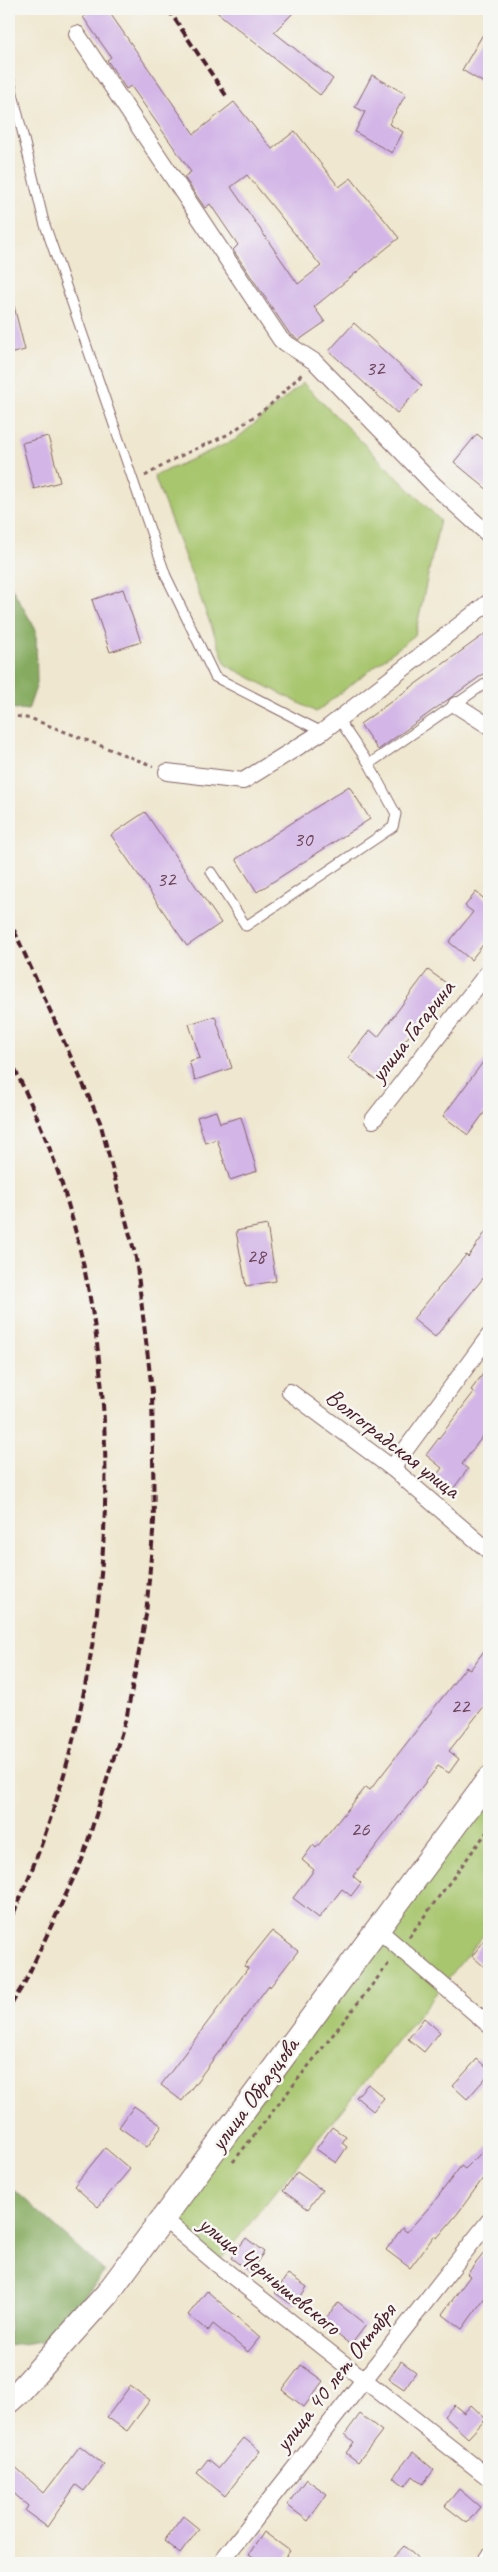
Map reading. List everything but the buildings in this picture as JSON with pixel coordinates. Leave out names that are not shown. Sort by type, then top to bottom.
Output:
[{"type":"street","points":[[77,34],[281,340],[316,362],[435,486],[489,535]]},
{"type":"street","points":[[167,772],[242,781],[339,720],[489,602]]},
{"type":"street","points":[[456,705],[489,726]]},
{"type":"street","name":"улица Гагарина","points":[[373,1120],[489,971]]},
{"type":"street","points":[[392,1468],[489,1336]]},
{"type":"street","name":"Волгоградская улица","points":[[290,1392],[392,1468],[489,1551]]},
{"type":"street","name":"улица Образцова","points":[[9,2400],[18,2393],[107,2294],[376,1928],[489,1779]]},
{"type":"street","points":[[376,1928],[489,2025]]},
{"type":"street","name":"улица Чернышевского","points":[[163,2218],[217,2264],[489,2478]]},
{"type":"street","name":"улица 40 лет Октября","points":[[220,2563],[489,2221]]},
{"type":"street","points":[[484,2563],[489,2556]]},
{"type":"lane","points":[[9,77],[44,222],[166,576],[215,677],[322,732]]},
{"type":"lane","points":[[369,764],[489,681]]},
{"type":"lane","points":[[211,872],[246,926],[393,827],[396,814],[369,764],[339,720]]},
{"type":"path","points":[[140,501],[144,476],[176,458],[229,434],[269,406],[316,362]]},
{"type":"path","points":[[9,715],[32,719],[167,772]]},
{"type":"path","points":[[228,2169],[400,1948],[489,1829]]},
{"type":"green space","points":[[303,383],[440,520],[415,635],[316,712],[226,665],[154,476],[235,440]]},
{"type":"green space","points":[[9,583],[36,630],[37,684],[28,710],[9,708]]},
{"type":"green space","points":[[489,1779],[489,1928],[217,2264],[163,2218]]},
{"type":"green space","points":[[9,2185],[105,2272],[48,2340],[9,2346]]},
{"type":"railway","points":[[168,9],[227,97]]},
{"type":"railway","points":[[9,919],[100,1122],[136,1258],[152,1391],[154,1521],[146,1615],[127,1715],[82,1860],[25,1982],[9,2008]]},
{"type":"railway","points":[[9,1058],[33,1108],[53,1159],[65,1194],[87,1283],[101,1375],[105,1469],[102,1563],[90,1657],[71,1749],[44,1838],[9,1923]]}]
